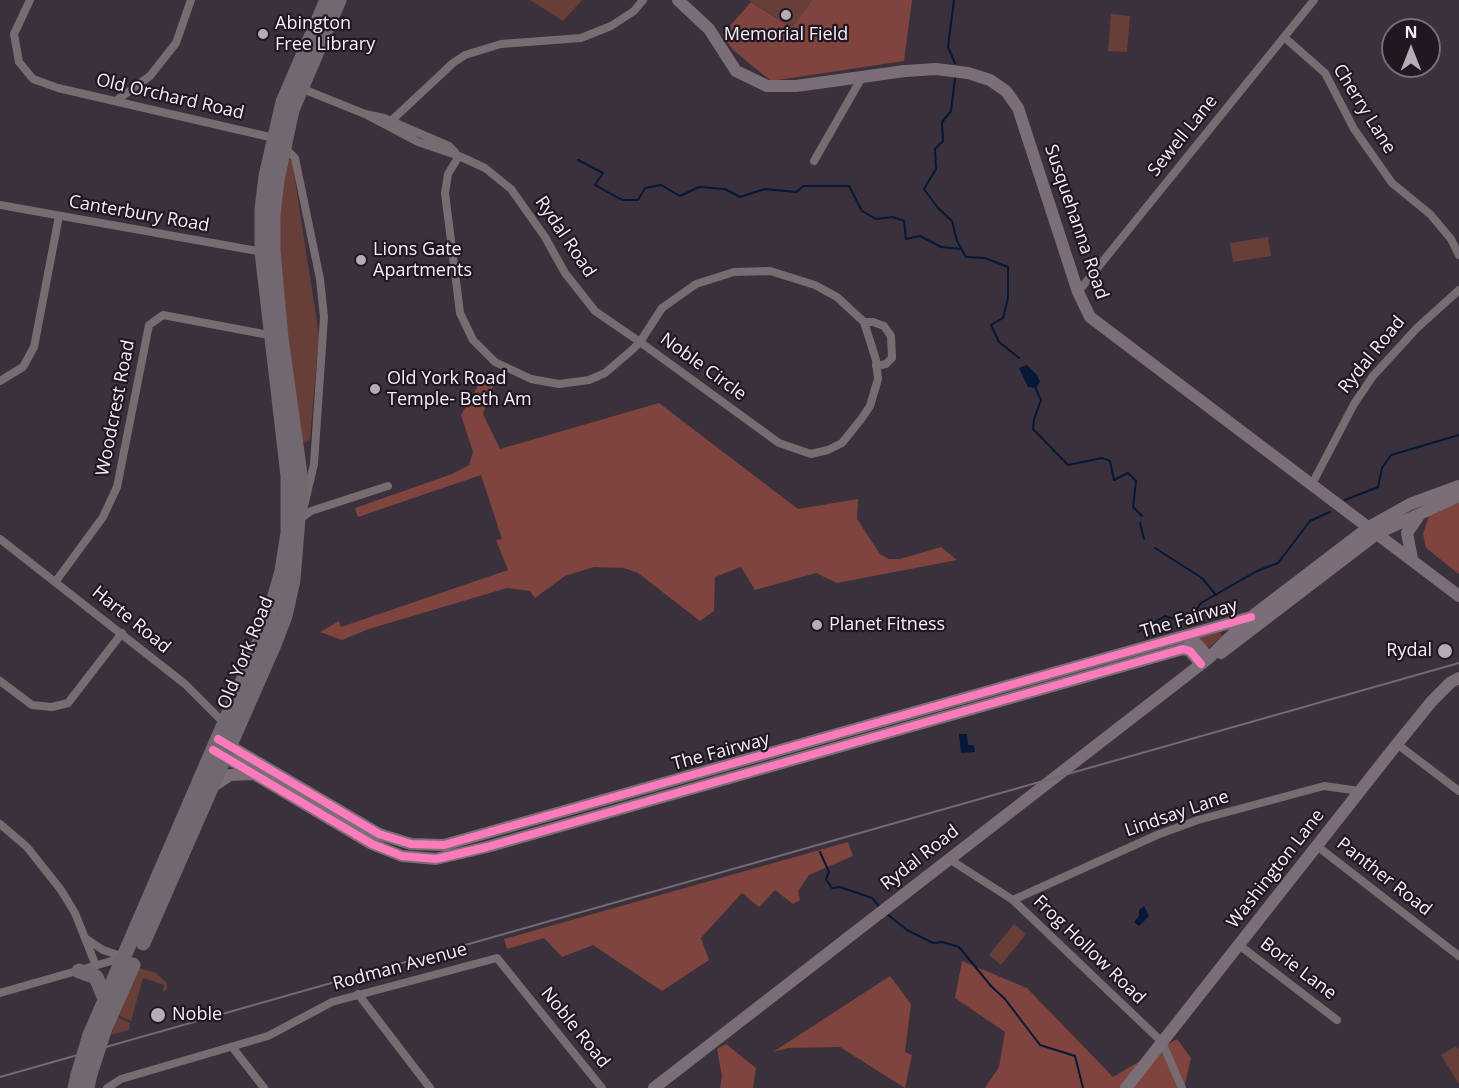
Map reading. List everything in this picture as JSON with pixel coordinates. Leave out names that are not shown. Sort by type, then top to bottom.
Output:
[{"type":"highway","name":"Old York Road","points":[[99,1027],[211,788],[224,741],[276,599],[288,533],[288,476],[262,210],[278,142],[327,0]]},
{"type":"highway","name":"Old York Road","points":[[296,86],[339,0]]},
{"type":"highway","name":"Old York Road","points":[[83,1081],[105,999],[131,958],[224,741],[285,616],[293,580],[301,481],[276,337]]},
{"type":"highway","points":[[79,971],[89,972],[96,977],[105,999]]},
{"type":"main road","name":"Susquehanna Road","points":[[678,0],[709,29],[736,70],[755,82],[781,87],[861,79],[905,70],[936,69],[968,73],[990,80],[1006,91],[1013,99],[1022,118],[1078,292],[1090,317],[1459,596]]},
{"type":"main road","points":[[1374,530],[1410,504],[1459,486]]},
{"type":"main road","points":[[1374,530],[1459,496]]},
{"type":"main road","points":[[1412,559],[1407,533],[1421,512]]},
{"type":"main road","name":"The Fairway","points":[[224,741],[262,778],[353,834],[392,853],[436,859],[487,847],[1105,666],[1183,636],[1251,617],[1374,530]]},
{"type":"main road","name":"Rydal Road","points":[[1205,662],[1231,647],[1374,530]]},
{"type":"main road","name":"Rydal Road","points":[[654,1088],[1205,662],[1251,617]]},
{"type":"main road","points":[[1183,636],[1193,640],[1205,662]]},
{"type":"main road","name":"The Fairway","points":[[224,741],[348,818],[388,838],[432,846],[1105,666],[1183,649],[1190,651],[1205,662]]},
{"type":"main road","name":"Washington Lane","points":[[1126,1088],[1397,744],[1432,701],[1450,682],[1459,678]]},
{"type":"main road","points":[[211,788],[220,780],[237,773],[262,778]]},
{"type":"main road","points":[[483,834],[487,847]]},
{"type":"street","name":"Old Orchard Road","points":[[30,0],[14,34],[19,62],[33,79],[58,88],[117,100],[278,142]]},
{"type":"street","points":[[117,100],[150,76],[176,43],[191,0]]},
{"type":"street","points":[[391,121],[453,63],[465,55],[501,44],[581,38],[611,26],[634,11],[643,0]]},
{"type":"street","name":"Sewell Lane","points":[[1078,292],[1314,0]]},
{"type":"street","name":"Cherry Lane","points":[[1284,37],[1325,73],[1340,97],[1354,129],[1392,183],[1430,214],[1451,240],[1459,255]]},
{"type":"street","points":[[814,161],[861,79]]},
{"type":"street","name":"Rydal Road","points":[[296,86],[410,134],[449,146],[459,156],[485,168],[511,189],[545,237],[565,273],[595,311],[640,342]]},
{"type":"street","name":"Rydal Road","points":[[365,114],[391,121],[410,134]]},
{"type":"street","points":[[278,142],[295,158],[320,279],[324,317],[323,359],[314,464],[307,501],[299,519]]},
{"type":"street","points":[[459,156],[448,174],[445,193],[459,313],[473,340],[495,362],[531,379],[558,384],[589,380],[605,373],[640,342]]},
{"type":"street","name":"Canterbury Road","points":[[0,205],[267,252]]},
{"type":"street","points":[[0,381],[23,367],[34,347],[59,216]]},
{"type":"street","name":"Noble Circle","points":[[754,270],[770,271],[815,285],[837,297],[864,322],[878,379],[862,418],[842,443],[811,454],[779,442],[640,342],[662,308],[696,284],[716,276],[754,270]]},
{"type":"street","name":"Rydal Road","points":[[1311,486],[1354,404],[1373,376],[1417,328],[1459,290]]},
{"type":"street","name":"Woodcrest Road","points":[[56,581],[103,517],[117,487],[149,325],[163,315],[276,337]]},
{"type":"street","name":"Noble Circle","points":[[864,322],[884,326],[891,336],[892,358],[886,364],[876,366]]},
{"type":"street","points":[[299,519],[311,511],[388,486]]},
{"type":"street","name":"Harte Road","points":[[0,539],[185,684],[224,741]]},
{"type":"street","points":[[0,681],[32,705],[52,707],[68,703],[122,633]]},
{"type":"street","points":[[1397,744],[1459,791]]},
{"type":"street","name":"Lindsay Lane","points":[[1013,900],[1157,835],[1198,820],[1324,786],[1360,791]]},
{"type":"street","points":[[0,824],[27,847],[67,899],[96,966]]},
{"type":"street","name":"Panther Road","points":[[1317,846],[1459,956]]},
{"type":"street","name":"Frog Hollow Road","points":[[949,859],[1013,900],[1162,1042],[1182,1088]]},
{"type":"street","points":[[84,938],[103,950],[131,958]]},
{"type":"street","name":"Borie Lane","points":[[1239,945],[1337,1020]]},
{"type":"street","points":[[0,993],[131,958]]},
{"type":"street","name":"Rodman Avenue","points":[[107,1088],[121,1079],[268,1036],[332,1002],[497,958],[522,990]]},
{"type":"street","name":"Noble Road","points":[[522,990],[602,1088]]},
{"type":"street","points":[[358,994],[425,1086]]},
{"type":"street","points":[[232,1048],[264,1088]]},
{"type":"shaded area","points":[[530,0],[582,0],[563,21]]},
{"type":"shaded area","name":"Memorial Field","points":[[749,0],[812,0],[792,28]]},
{"type":"shaded area","points":[[812,0],[912,0],[904,61],[771,81],[733,50],[722,35],[751,2],[792,28]]},
{"type":"shaded area","points":[[1111,14],[1130,16],[1127,52],[1108,51]]},
{"type":"shaded area","points":[[286,158],[292,161],[319,335],[310,439],[305,443],[301,442],[277,254]]},
{"type":"shaded area","points":[[1268,237],[1271,256],[1233,262],[1230,243]]},
{"type":"shaded area","points":[[482,379],[495,381],[483,414],[500,449],[659,403],[798,509],[858,499],[857,519],[880,554],[889,559],[900,559],[941,547],[957,560],[837,583],[816,573],[755,590],[741,567],[715,577],[714,611],[700,621],[638,573],[624,568],[594,567],[565,576],[535,598],[530,591],[507,588],[369,629],[342,640],[320,632],[339,621],[341,627],[508,570],[496,540],[502,539],[481,475],[358,517],[355,508],[452,474],[469,465],[473,452],[461,415]]},
{"type":"shaded area","points":[[1459,502],[1459,574],[1426,548],[1423,534],[1429,516]]},
{"type":"shaded area","points":[[1218,630],[1223,636],[1207,649],[1197,636]]},
{"type":"shaded area","points":[[848,842],[853,856],[809,875],[798,891],[800,900],[793,904],[775,890],[759,907],[742,893],[701,938],[709,960],[662,991],[593,945],[562,957],[544,938],[507,949],[504,939]]},
{"type":"shaded area","points":[[1014,924],[1026,934],[1001,965],[989,955]]},
{"type":"shaded area","points":[[962,961],[1027,988],[1113,1077],[1177,1039],[1191,1058],[1184,1088],[985,1088],[999,1067],[1005,1032],[955,998]]},
{"type":"shaded area","points":[[139,968],[156,973],[167,983],[167,989],[163,993],[164,985],[143,978],[131,1021],[118,1015]]},
{"type":"shaded area","points":[[890,976],[911,1004],[905,1052],[912,1055],[905,1088],[840,1047],[788,1048],[773,1052]]},
{"type":"shaded area","points":[[117,1017],[130,1023],[129,1030],[111,1035]]},
{"type":"shaded area","points":[[726,1044],[756,1068],[753,1088],[720,1088],[722,1076],[717,1049]]},
{"type":"shaded area","points":[[1456,1046],[1459,1050],[1459,1084],[1441,1055]]},
{"type":"water","points":[[1027,365],[1037,375],[1040,382],[1036,388],[1028,387],[1019,368]]},
{"type":"water","points":[[959,734],[967,734],[968,745],[974,745],[975,752],[961,753]]},
{"type":"water","points":[[1144,906],[1149,916],[1139,926],[1134,922],[1139,916],[1139,910]]},
{"type":"waterway","points":[[954,0],[948,47],[955,63]]},
{"type":"waterway","points":[[955,78],[951,111],[942,122],[943,141],[935,149],[936,169],[924,189],[938,208],[952,221],[957,241],[966,257],[985,258],[1008,267],[1008,298],[1003,318],[991,325],[999,342],[1019,358]]},
{"type":"waterway","points":[[578,160],[603,173],[595,185],[622,200],[638,200],[645,188],[661,185],[680,196],[699,187],[725,189],[740,197],[765,189],[796,192],[804,186],[849,186],[862,211],[876,219],[893,217],[904,221],[906,239],[920,236],[941,247],[961,249]]},
{"type":"waterway","points":[[1035,387],[1041,400],[1033,429],[1068,465],[1102,458],[1110,461],[1114,480],[1128,473],[1136,481],[1133,507],[1142,516]]},
{"type":"waterway","points":[[1345,500],[1378,487],[1382,468],[1391,455],[1459,435]]},
{"type":"waterway","points":[[1138,632],[1165,616],[1174,619],[1193,614],[1201,603],[1257,571],[1278,563],[1310,521],[1330,512]]},
{"type":"waterway","points":[[1140,523],[1144,539]]},
{"type":"waterway","points":[[1155,548],[1202,578],[1216,595]]},
{"type":"waterway","points":[[820,852],[829,872],[826,879],[832,888],[840,887],[872,898],[879,906]]},
{"type":"waterway","points":[[887,914],[907,930],[933,943],[942,942],[959,947],[991,986],[1005,999],[1040,1045],[1075,1056],[1083,1088]]},
{"type":"railway","points":[[0,1077],[1459,663]]},
{"type":"cycle path","points":[[218,739],[379,834],[411,844],[444,845],[1251,617]]},
{"type":"cycle path","points":[[213,750],[372,844],[402,856],[436,859],[487,847],[1183,649],[1190,651],[1201,664]]},
{"type":"place","name":"Memorial Field","points":[[786,15]]},
{"type":"place","name":"Abington Free Library","points":[[263,34]]},
{"type":"place","name":"Lions Gate Apartments","points":[[361,260]]},
{"type":"place","name":"Old York Road Temple- Beth Am","points":[[375,389]]},
{"type":"place","name":"Planet Fitness","points":[[817,625]]},
{"type":"place","name":"Rydal","points":[[1445,651]]},
{"type":"place","name":"Noble","points":[[158,1015]]}]
